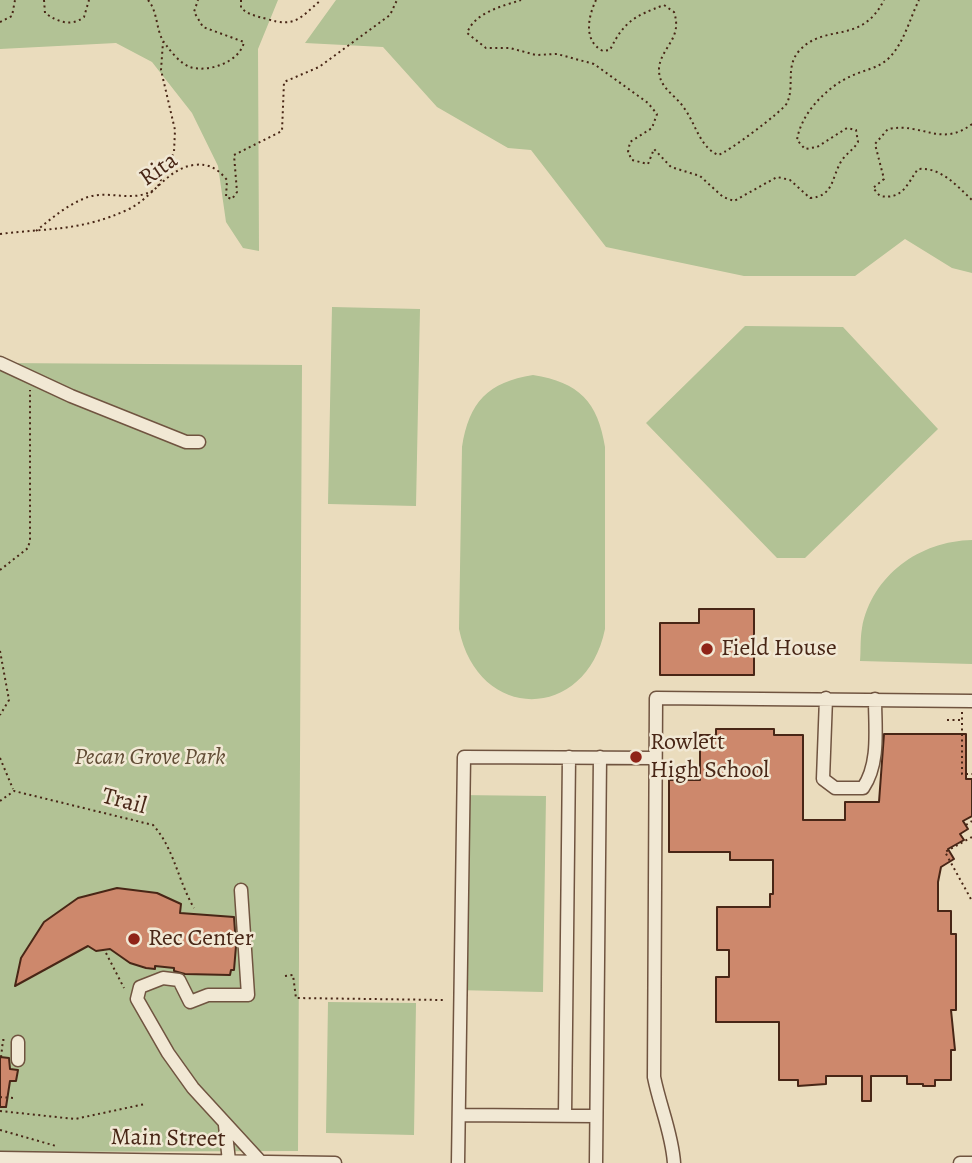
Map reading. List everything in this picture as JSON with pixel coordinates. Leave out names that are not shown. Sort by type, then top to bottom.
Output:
[{"type":"street","points":[[0,363],[187,442],[199,442]]},
{"type":"street","points":[[674,1163],[673,1136],[661,1111],[654,1077],[656,698],[972,701]]},
{"type":"street","points":[[825,698],[823,779],[835,788],[863,788],[871,777],[875,755],[875,699]]},
{"type":"street","points":[[458,1163],[464,757],[655,758]]},
{"type":"street","points":[[565,1115],[569,757]]},
{"type":"street","points":[[596,1163],[600,757]]},
{"type":"street","points":[[241,890],[248,995],[208,995],[190,1002],[179,980],[163,978],[140,987],[136,999],[168,1053],[225,1125],[260,1161]]},
{"type":"street","points":[[18,1042],[18,1060]]},
{"type":"street","points":[[459,1115],[596,1116]]},
{"type":"street","points":[[225,1125],[229,1161]]},
{"type":"street","name":"Main Street","points":[[0,1158],[52,1161],[79,1159],[335,1163]]},
{"type":"street","points":[[960,1163],[972,1163]]},
{"type":"path","points":[[0,22],[12,16],[15,0]]},
{"type":"path","points":[[44,0],[46,13],[60,22],[71,23],[84,17],[89,0]]},
{"type":"path","points":[[35,231],[66,208],[90,197],[142,197],[157,188],[174,152],[175,130],[161,70],[163,42],[155,11],[148,0]]},
{"type":"path","points":[[163,42],[183,63],[192,68],[214,66],[239,54],[243,47],[241,39],[215,34],[196,20],[194,12],[198,0]]},
{"type":"path","points":[[241,0],[241,8],[248,14],[282,24],[293,22],[321,0]]},
{"type":"path","name":"Rita","points":[[0,234],[74,228],[99,222],[136,206],[181,168],[205,165],[215,168],[227,180],[226,197],[235,197],[238,183],[234,155],[282,131],[284,82],[319,66],[390,15],[397,0]]},
{"type":"path","points":[[521,0],[503,4],[484,15],[467,33],[486,48],[510,48],[536,55],[557,54],[600,66],[657,114],[652,128],[630,142],[628,152],[632,160],[648,164],[654,149],[671,167],[700,176],[723,197],[734,201],[777,177],[790,180],[810,198],[820,197],[832,188],[842,161],[858,142],[856,130],[847,128],[817,147],[805,149],[797,140],[801,125],[817,102],[839,83],[887,60],[898,45],[919,0]]},
{"type":"path","points":[[596,0],[589,32],[593,45],[603,51],[610,50],[617,37],[637,15],[664,5],[674,12],[676,29],[659,66],[660,78],[669,93],[683,105],[706,146],[718,155],[784,108],[789,94],[792,62],[799,51],[809,42],[863,26],[884,0]]},
{"type":"path","points":[[972,124],[956,135],[946,136],[920,129],[888,129],[876,144],[884,179],[873,188],[880,196],[897,195],[910,184],[918,169],[928,168],[940,172],[972,200]]},
{"type":"path","points":[[0,570],[28,548],[30,540],[30,377]]},
{"type":"path","points":[[0,651],[9,700],[0,715]]},
{"type":"path","points":[[962,711],[962,774],[972,774]]},
{"type":"path","points":[[947,720],[962,720]]},
{"type":"path","points":[[0,758],[14,791],[0,801]]},
{"type":"path","name":"Trail","points":[[14,791],[153,825],[165,839],[181,887],[194,908]]},
{"type":"path","points":[[966,825],[972,821]]},
{"type":"path","points":[[972,837],[946,852],[972,901]]},
{"type":"path","points":[[106,953],[124,988]]},
{"type":"path","points":[[285,976],[293,975],[296,998],[443,1000]]},
{"type":"path","points":[[0,1097],[14,1098]]},
{"type":"path","points":[[0,1111],[75,1119],[145,1104]]},
{"type":"path","points":[[0,1130],[75,1151],[79,1159]]},
{"type":"green space","points":[[0,0],[278,0],[258,49],[259,251],[243,248],[226,222],[218,166],[192,113],[152,62],[116,43],[0,49]]},
{"type":"green space","points":[[336,0],[972,0],[972,273],[952,268],[905,239],[855,276],[744,276],[606,247],[531,150],[508,148],[437,107],[383,47],[305,43]]},
{"type":"green space","points":[[332,307],[420,309],[416,506],[328,504]]},
{"type":"green space","points":[[745,326],[843,327],[938,429],[805,558],[777,558],[646,423]]},
{"type":"green space","name":"Pecan Grove Park","points":[[0,363],[302,365],[298,1151],[0,1152]]},
{"type":"green space","points":[[533,375],[563,383],[584,397],[602,431],[605,447],[605,629],[594,660],[577,681],[555,695],[532,699],[509,695],[487,682],[470,660],[459,629],[462,447],[465,431],[483,397],[504,383]]},
{"type":"green space","points":[[972,540],[972,664],[860,661],[861,632],[867,609],[887,577],[917,554],[953,542]]},
{"type":"green space","points":[[458,795],[546,796],[543,992],[455,990]]},
{"type":"green space","points":[[328,1002],[416,1003],[414,1135],[326,1133]]},
{"type":"building","name":"Field House","points":[[699,609],[754,609],[754,675],[660,675],[660,623],[699,623]]},
{"type":"building","name":"Rowlett High School","points":[[716,729],[774,729],[774,735],[803,735],[803,820],[845,820],[845,802],[879,802],[884,734],[966,734],[966,779],[972,779],[972,816],[963,821],[968,829],[960,834],[964,840],[948,849],[954,859],[941,867],[938,882],[938,911],[951,911],[951,934],[956,934],[956,1010],[951,1010],[955,1050],[951,1050],[951,1080],[935,1080],[935,1086],[923,1086],[907,1084],[907,1076],[871,1076],[871,1101],[862,1101],[862,1076],[826,1076],[826,1084],[798,1086],[798,1080],[779,1080],[779,1022],[716,1022],[716,977],[729,977],[729,950],[717,950],[717,907],[770,907],[770,894],[773,894],[773,860],[730,860],[730,852],[669,852],[669,780],[700,780],[700,735],[716,735]]},
{"type":"building","name":"Rec Center","points":[[117,888],[157,893],[181,904],[180,913],[234,917],[234,970],[231,970],[230,975],[185,974],[174,971],[174,968],[146,968],[130,963],[110,949],[96,951],[88,946],[15,986],[21,958],[44,922],[78,898]]},
{"type":"building","points":[[0,1057],[9,1058],[10,1069],[18,1070],[16,1081],[10,1081],[6,1107],[0,1107]]},
{"type":"place","name":"Field House","points":[[707,649]]},
{"type":"place","name":"Rowlett High School","points":[[636,757]]},
{"type":"place","name":"Rec Center","points":[[134,939]]}]
